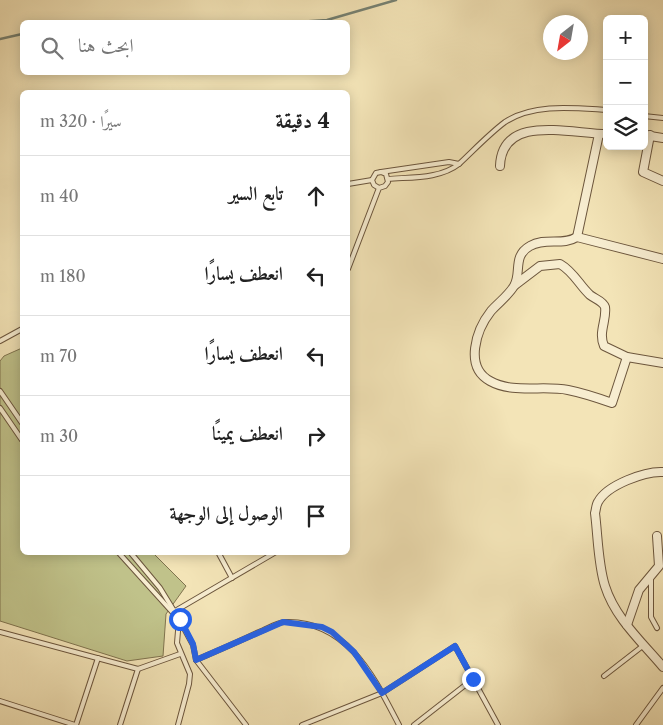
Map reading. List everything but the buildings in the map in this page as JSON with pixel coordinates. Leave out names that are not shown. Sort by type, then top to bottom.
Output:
[{"type":"street","points":[[500,166],[506,144],[518,134],[532,130],[603,134],[577,237],[569,242],[547,241],[530,246],[517,262],[515,285]]},
{"type":"street","points":[[648,135],[663,138]]},
{"type":"street","points":[[645,150],[643,172],[663,182]]},
{"type":"street","points":[[577,237],[663,259]]},
{"type":"street","points":[[628,357],[612,403],[567,390],[512,387],[488,380],[476,366],[474,354],[477,339],[490,312],[515,285],[540,266],[560,264],[568,269],[591,296],[602,302],[605,308],[601,338],[604,346],[628,357],[663,363]]},
{"type":"street","points":[[663,472],[640,475],[605,493],[598,502],[595,513],[604,584],[614,607],[663,667]]},
{"type":"street","points":[[627,625],[639,590],[659,566],[657,536]]},
{"type":"lane","points":[[388,180],[434,175],[451,170],[504,123],[516,116],[556,108],[603,110]]},
{"type":"lane","points":[[648,116],[663,118]]},
{"type":"lane","points":[[372,180],[376,173],[381,172],[449,162],[459,164]]},
{"type":"lane","points":[[379,188],[385,186],[388,180],[386,174],[381,172]]},
{"type":"lane","points":[[350,184],[372,180]]},
{"type":"lane","points":[[372,180],[374,185],[379,188]]},
{"type":"lane","points":[[350,264],[379,188]]},
{"type":"lane","points":[[0,341],[20,330]]},
{"type":"lane","points":[[0,391],[20,421]]},
{"type":"lane","points":[[0,408],[20,437]]},
{"type":"lane","points":[[121,555],[180,619]]},
{"type":"lane","points":[[132,555],[160,588],[180,619],[193,644],[196,660],[246,725]]},
{"type":"lane","points":[[220,555],[232,578]]},
{"type":"lane","points":[[175,611],[271,555]]},
{"type":"lane","points":[[651,575],[651,617],[657,628]]},
{"type":"lane","points":[[178,725],[190,684],[190,674],[180,654],[177,633],[180,619]]},
{"type":"lane","points":[[196,660],[283,622],[322,627],[332,632],[354,652],[382,693],[399,725]]},
{"type":"lane","points":[[0,632],[138,669],[180,654]]},
{"type":"lane","points":[[604,676],[644,645]]},
{"type":"lane","points":[[302,725],[382,693],[455,646],[498,725]]},
{"type":"lane","points":[[0,700],[76,725],[98,658]]},
{"type":"lane","points":[[120,725],[138,669]]},
{"type":"lane","points":[[414,725],[473,679]]},
{"type":"lane","points":[[636,725],[663,688]]},
{"type":"green space","points":[[20,349],[20,555],[155,555],[186,586],[166,614],[163,656],[127,661],[0,621],[0,361],[4,356]]},
{"type":"waterway","points":[[327,20],[396,0]]},
{"type":"waterway","points":[[0,39],[20,34]]},
{"type":"route","points":[[180,619],[193,644],[196,660],[283,622],[322,627],[332,632],[354,652],[382,693],[455,646],[473,679]]}]
